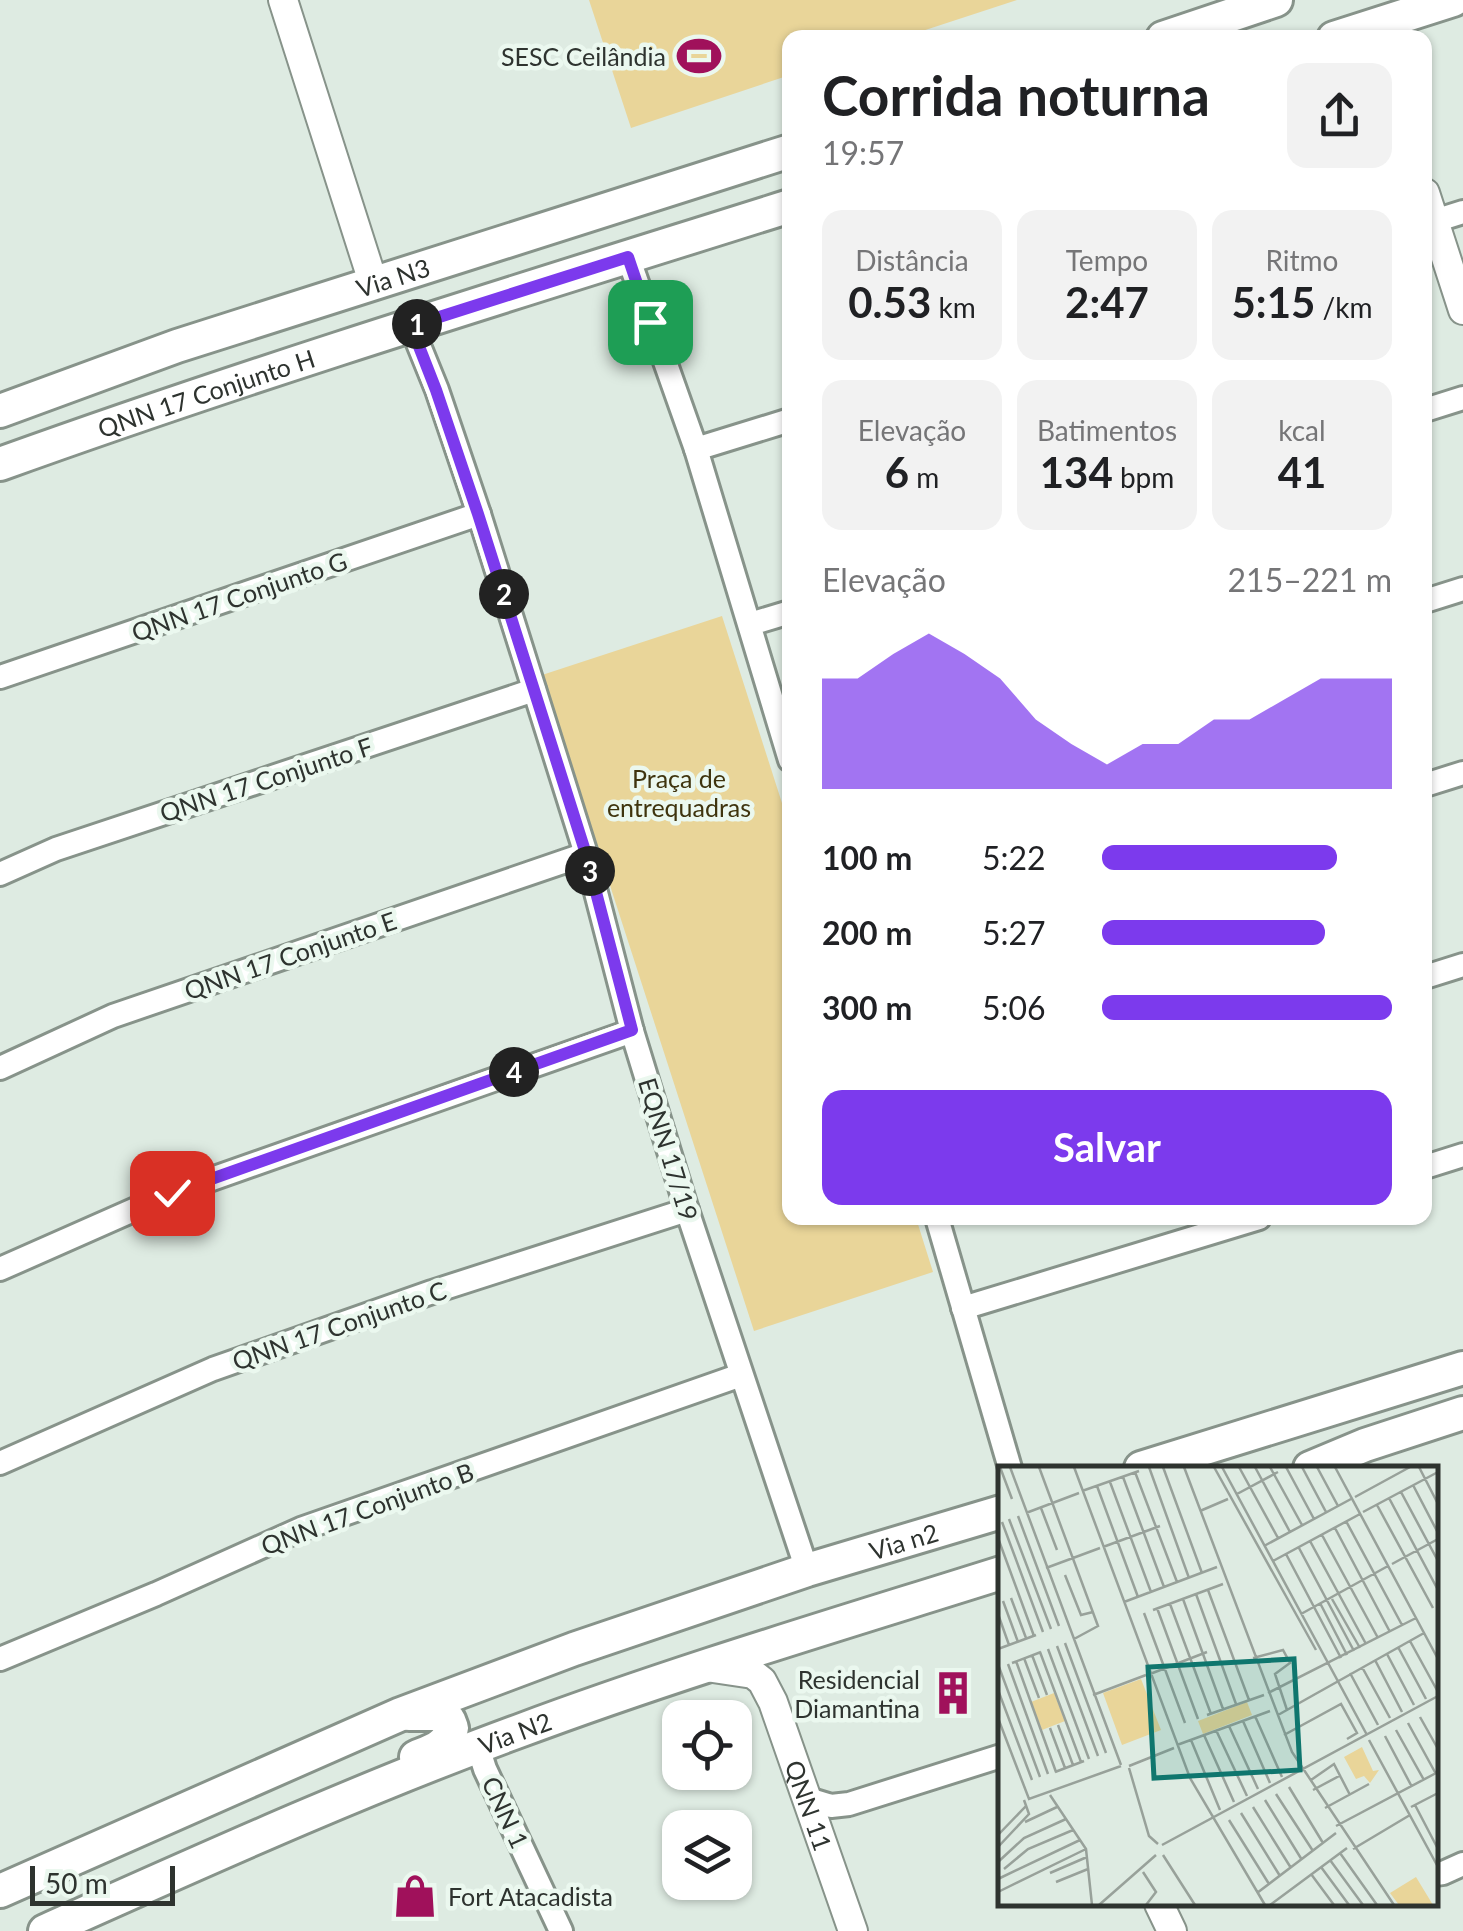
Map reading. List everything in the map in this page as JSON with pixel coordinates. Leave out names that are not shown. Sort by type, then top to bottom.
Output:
[{"type":"main road","points":[[1187,30],[1276,0]]},
{"type":"main road","points":[[1228,30],[1289,0]]},
{"type":"main road","points":[[1379,30],[1452,0]]},
{"type":"main road","name":"Via N3","points":[[0,411],[177,346],[782,154]]},
{"type":"main road","points":[[574,274],[645,236],[782,194]]},
{"type":"main road","points":[[411,326],[782,209]]},
{"type":"main road","name":"QNN 17 Conjunto H","points":[[0,464],[411,326]]},
{"type":"main road","points":[[0,424],[177,346]]},
{"type":"main road","points":[[1147,1466],[1463,1368]]},
{"type":"main road","points":[[1315,1466],[1365,1445],[1463,1414]]},
{"type":"main road","points":[[1343,1466],[1463,1429]]},
{"type":"main road","name":"Via n2","points":[[807,1570],[998,1513]]},
{"type":"main road","points":[[0,1890],[401,1714],[807,1570]]},
{"type":"main road","name":"Via N2","points":[[45,1931],[242,1843],[520,1730],[705,1666],[998,1575]]},
{"type":"main road","points":[[520,1730],[482,1731],[473,1720],[476,1705],[484,1698],[585,1662],[699,1607]]},
{"type":"main road","points":[[242,1843],[307,1801],[442,1746],[448,1740],[452,1728],[441,1714],[401,1714]]},
{"type":"street","points":[[283,0],[373,282]]},
{"type":"street","points":[[1432,222],[1463,212]]},
{"type":"street","points":[[1432,231],[1463,310]]},
{"type":"street","points":[[628,257],[696,449],[782,733]]},
{"type":"street","name":"EQNN 17/19","points":[[411,326],[478,514],[586,854],[632,1030],[687,1210],[807,1570]]},
{"type":"street","points":[[1432,408],[1463,398]]},
{"type":"street","points":[[696,449],[782,422]]},
{"type":"street","name":"QNN 17 Conjunto G","points":[[0,678],[478,514]]},
{"type":"street","points":[[1432,599],[1463,589]]},
{"type":"street","points":[[750,624],[782,614]]},
{"type":"street","name":"QNN 17 Conjunto F","points":[[0,874],[56,849],[534,690]]},
{"type":"street","points":[[1432,783],[1463,773]]},
{"type":"street","name":"QNN 17 Conjunto E","points":[[0,1068],[113,1016],[586,854]]},
{"type":"street","points":[[1432,975],[1463,965]]},
{"type":"street","points":[[0,1269],[172,1193],[632,1030]]},
{"type":"street","points":[[1432,1165],[1463,1155]]},
{"type":"street","name":"QNN 17 Conjunto C","points":[[0,1463],[212,1369],[432,1292],[687,1210]]},
{"type":"street","points":[[939,1225],[1009,1466]]},
{"type":"street","points":[[964,1308],[1236,1225]]},
{"type":"street","name":"QNN 17 Conjunto B","points":[[0,1659],[301,1529],[740,1374]]},
{"type":"street","name":"QNN 11","points":[[705,1666],[753,1674],[762,1680],[853,1931]]},
{"type":"street","name":"CNN 1","points":[[478,1746],[561,1931]]},
{"type":"street","points":[[808,1799],[831,1806],[849,1804],[998,1757]]},
{"type":"street","points":[[1438,1874],[1463,1864]]},
{"type":"street","points":[[1159,1906],[1172,1931]]},
{"type":"green space","name":"SESC Ceilândia","points":[[589,0],[1017,0],[925,30],[782,30],[782,78],[631,128]]},
{"type":"green space","name":"Praça de entrequadras","points":[[722,616],[782,803],[782,1225],[918,1225],[933,1272],[754,1331],[542,675]]},
{"type":"place","name":"SESC Ceilândia","points":[[699,56]]},
{"type":"place","name":"Residencial Diamantina","points":[[953,1693]]},
{"type":"place","name":"Fort Atacadista","points":[[415,1896]]},
{"type":"route","points":[[172,1193],[632,1030],[586,854],[478,514],[411,326],[628,257],[650,322]]}]
